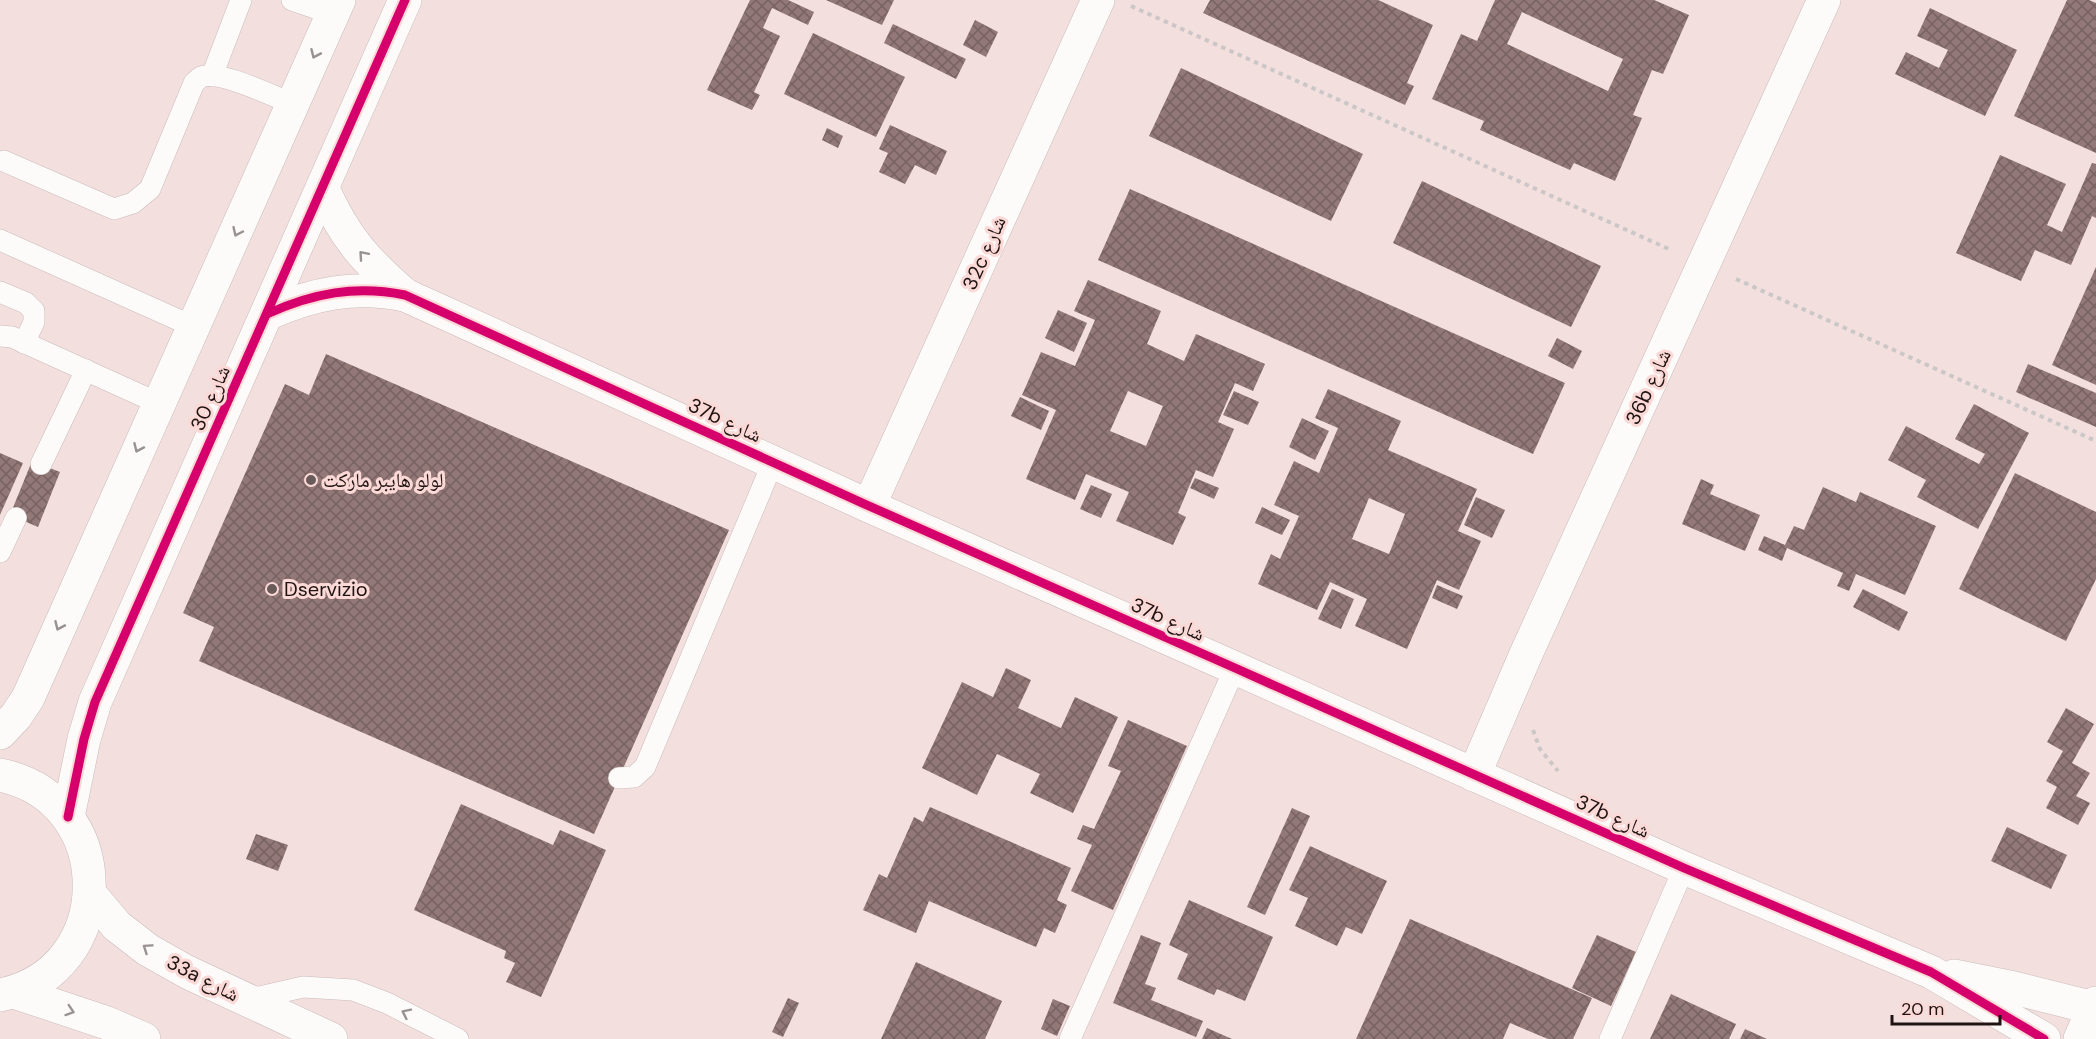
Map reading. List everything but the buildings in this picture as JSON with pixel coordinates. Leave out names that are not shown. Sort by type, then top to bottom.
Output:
[{"type":"street","name":"شارع 30","points":[[68,817],[84,739],[95,702],[405,0]]},
{"type":"street","name":"36b شارع","points":[[1474,775],[1526,654],[1824,0]]},
{"type":"street","name":"32c شارع","points":[[869,506],[1113,2]]},
{"type":"street","points":[[0,734],[16,717],[28,699],[192,326],[239,228],[336,7]]},
{"type":"street","name":"37b شارع","points":[[323,189],[334,215],[349,239],[367,260],[405,295]]},
{"type":"street","name":"37b شارع","points":[[267,314],[313,296],[338,291],[370,290],[405,295],[869,506],[1474,775],[1684,868],[1931,972],[2044,1039]]},
{"type":"street","points":[[0,775],[15,778],[45,793],[68,817],[82,840],[89,867],[90,894],[83,925],[67,954],[43,977],[7,993]]},
{"type":"street","name":"33a شارع","points":[[90,894],[117,926],[148,950],[187,972],[331,1039]]},
{"type":"street","name":"37b شارع","points":[[1931,972],[2095,1006]]},
{"type":"street","points":[[7,993],[107,1023],[144,1039]]},
{"type":"street","points":[[2080,1039],[2095,1006]]},
{"type":"lane","points":[[212,75],[241,0]]},
{"type":"lane","points":[[292,0],[336,7]]},
{"type":"lane","points":[[4,161],[114,209],[134,203],[150,189],[194,83],[202,77],[212,75],[228,78],[293,104]]},
{"type":"lane","points":[[0,240],[192,326]]},
{"type":"lane","points":[[0,292],[26,303],[34,311],[34,322],[24,343]]},
{"type":"lane","points":[[0,336],[12,337],[158,403]]},
{"type":"lane","points":[[41,464],[86,370]]},
{"type":"lane","points":[[619,778],[634,777],[645,767],[773,462]]},
{"type":"lane","points":[[0,552],[16,518]]},
{"type":"lane","points":[[1070,1039],[1235,668]]},
{"type":"lane","points":[[1610,1039],[1684,868]]},
{"type":"lane","points":[[246,1000],[303,987],[354,990],[387,1003],[458,1039]]},
{"type":"path","points":[[1113,2],[2096,441]]},
{"type":"path","points":[[1532,729],[1540,750],[1553,767],[1562,774]]},
{"type":"cycle path","points":[[68,817],[84,739],[95,702],[405,0]]},
{"type":"cycle path","points":[[267,314],[301,301],[335,293],[369,291],[405,295],[869,506],[1684,868],[1931,972],[2044,1039]]},
{"type":"place","name":"لولو هايبر ماركت","points":[[311,480]]},
{"type":"place","name":"Dservizio","points":[[272,589]]}]
